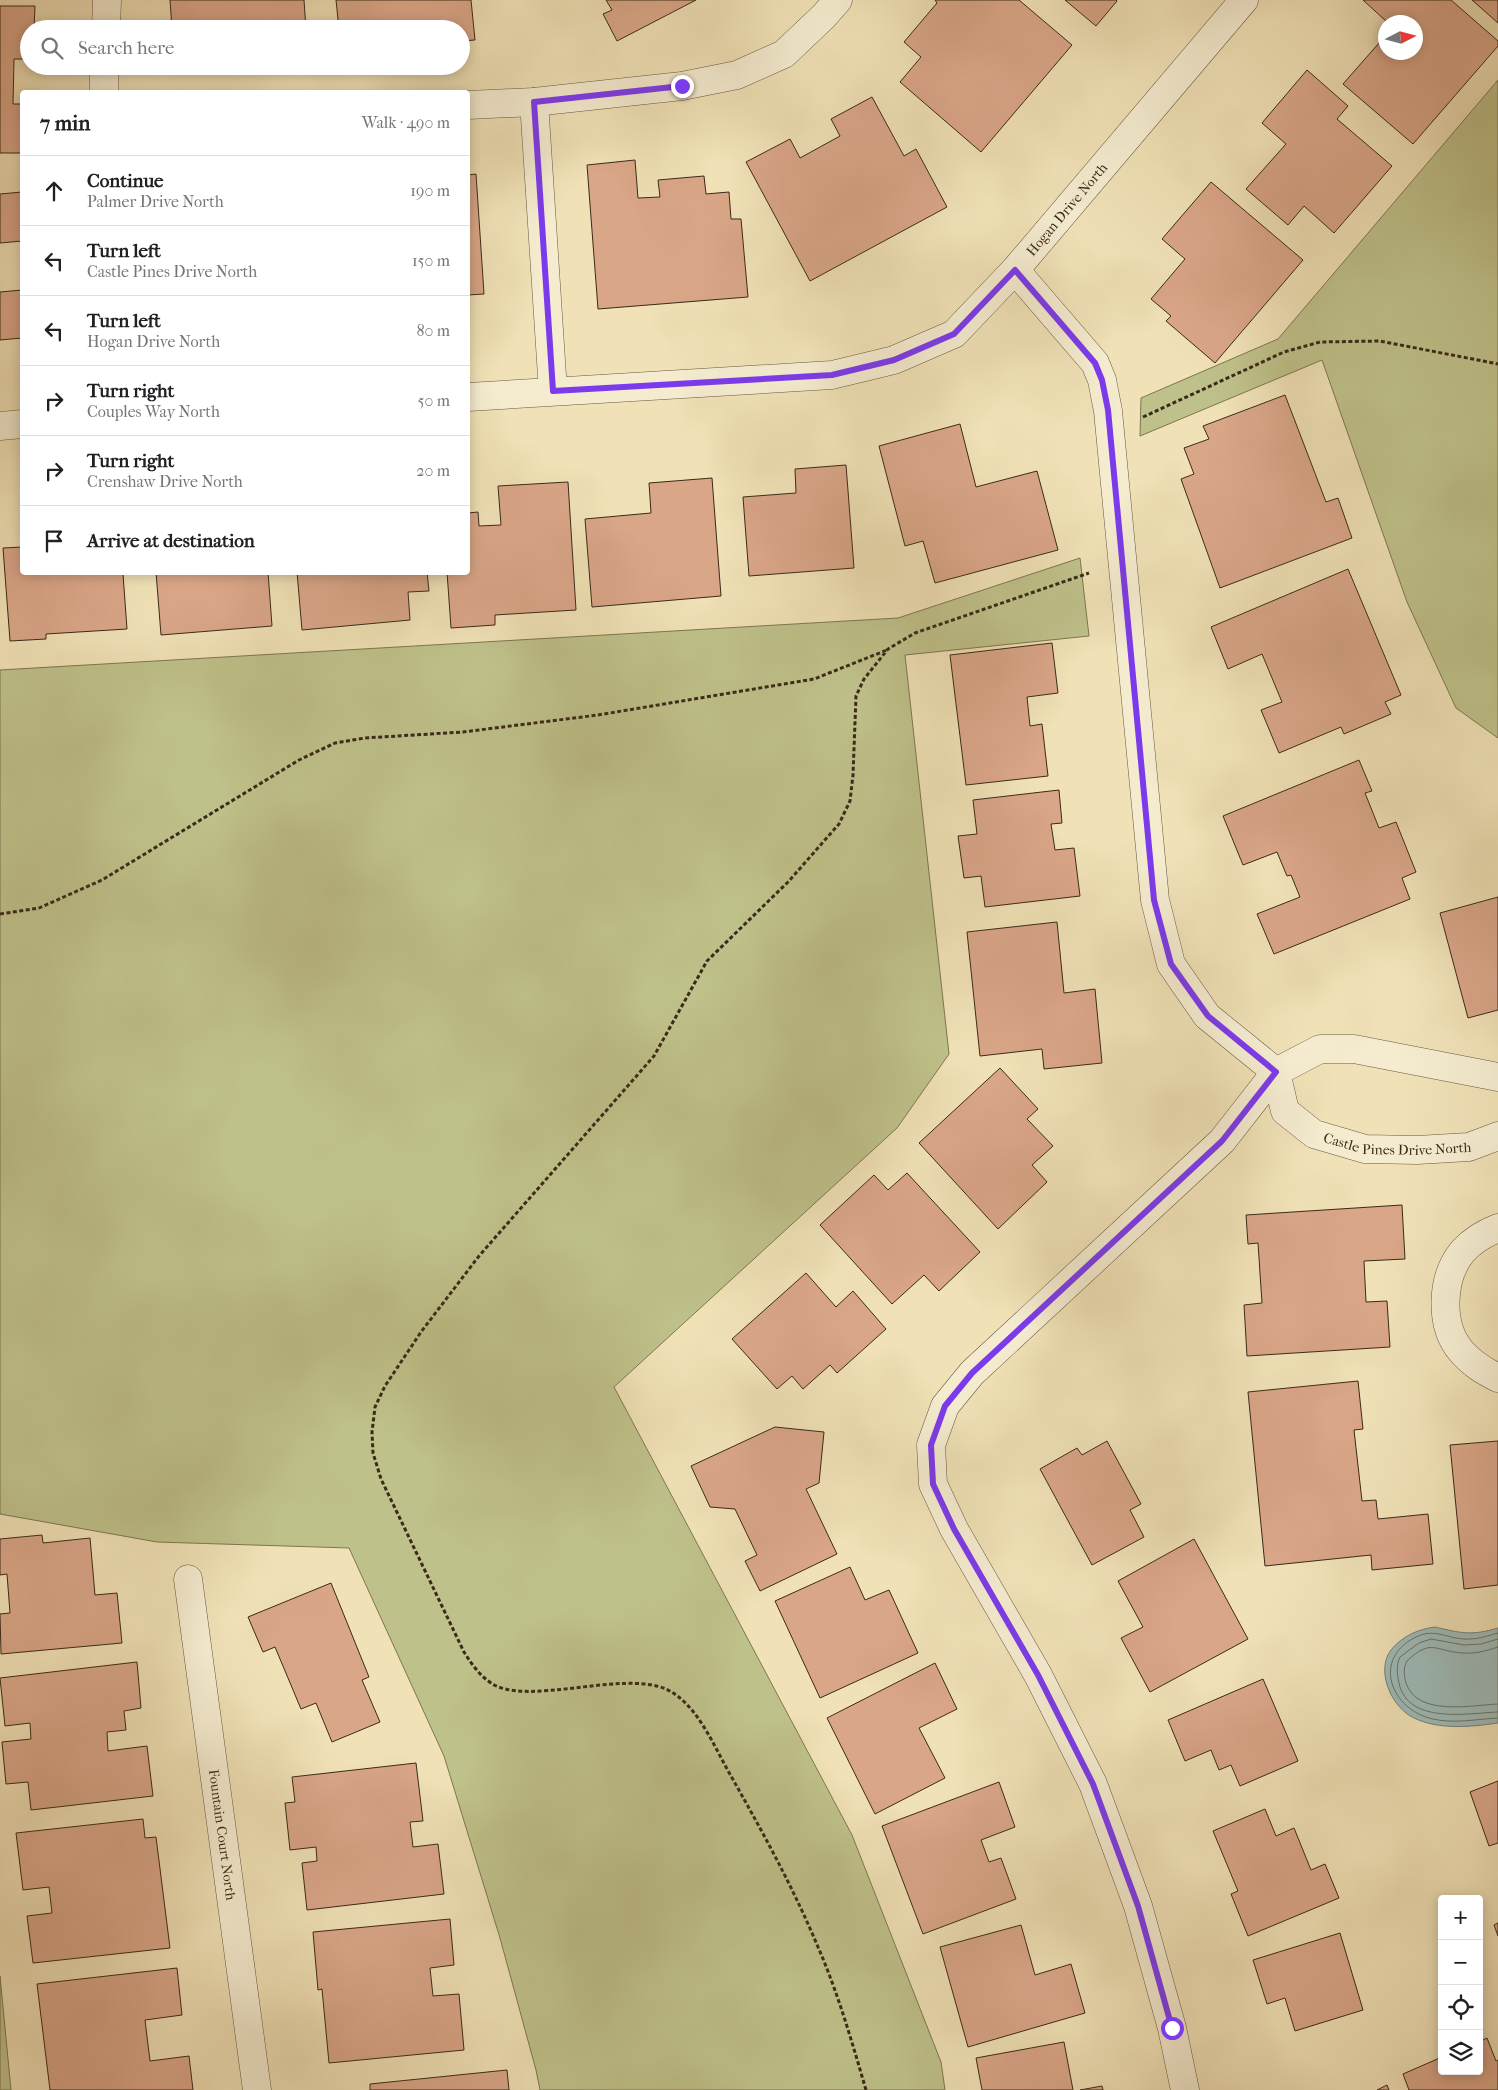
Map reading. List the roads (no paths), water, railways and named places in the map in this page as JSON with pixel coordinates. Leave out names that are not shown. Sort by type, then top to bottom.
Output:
[{"type":"street","points":[[106,20],[107,0]]},
{"type":"street","points":[[470,105],[534,102],[682,86],[737,76],[784,54],[838,0]]},
{"type":"street","name":"Hogan Drive North","points":[[470,396],[832,375],[894,360],[954,334],[1015,270],[1244,0]]},
{"type":"street","points":[[104,75],[104,90]]},
{"type":"street","points":[[534,102],[553,391]]},
{"type":"street","points":[[1015,270],[1095,363],[1102,380],[1108,410],[1154,900],[1171,964],[1208,1016],[1276,1072]]},
{"type":"street","points":[[0,426],[20,424]]},
{"type":"street","points":[[1185,2090],[1172,2028],[1138,1906],[1093,1784],[1038,1675],[945,1511],[933,1484],[931,1445],[945,1406],[972,1373],[1222,1141],[1276,1072],[1320,1049],[1354,1049],[1498,1077]]},
{"type":"street","name":"Castle Pines Drive North","points":[[1276,1072],[1285,1111],[1314,1134],[1365,1149],[1418,1150],[1469,1147],[1498,1136]]},
{"type":"street","points":[[1498,1228],[1482,1234],[1463,1252],[1450,1274],[1445,1300],[1448,1326],[1460,1350],[1478,1368],[1498,1378]]},
{"type":"street","name":"Fountain Court North","points":[[188,1580],[257,2090]]},
{"type":"water","points":[[1435,1627],[1466,1633],[1498,1628],[1498,1723],[1477,1726],[1444,1726],[1424,1722],[1406,1713],[1393,1698],[1385,1678],[1386,1659],[1391,1650],[1411,1634]]}]
